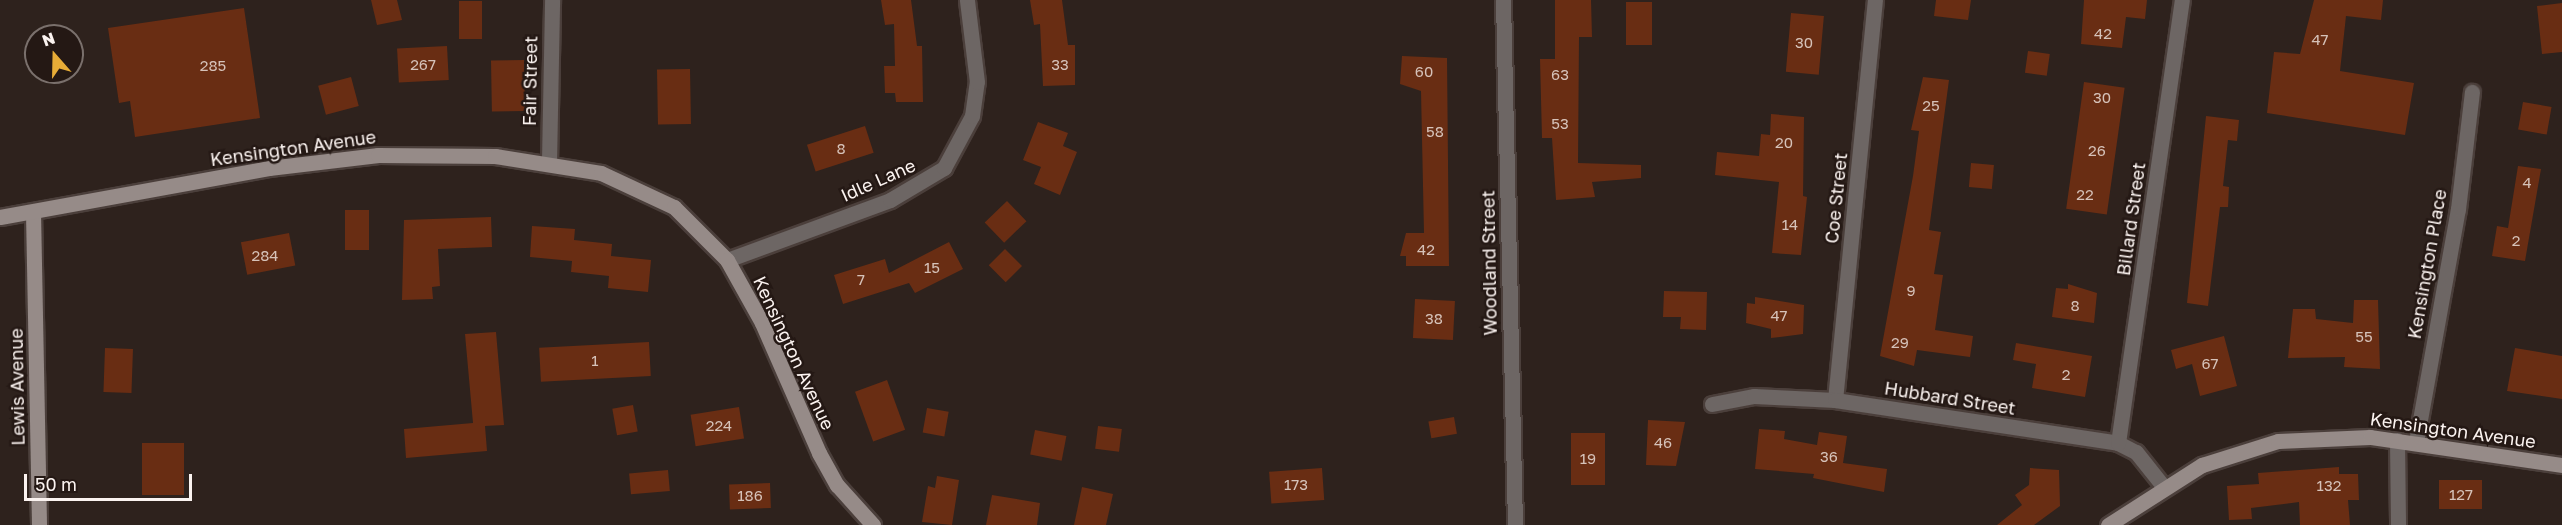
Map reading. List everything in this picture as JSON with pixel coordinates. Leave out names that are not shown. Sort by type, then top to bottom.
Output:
[{"type":"main road","name":"Kensington Avenue","points":[[0,217],[323,160],[433,154],[549,162],[641,189],[674,207],[727,260],[762,324],[819,453],[837,485],[873,525]]},
{"type":"main road","name":"Lewis Avenue","points":[[33,212],[39,525]]},
{"type":"main road","name":"Kensington Avenue","points":[[2108,525],[2163,486],[2202,465],[2278,441],[2324,437],[2397,440],[2562,465]]},
{"type":"street","name":"Fair Street","points":[[549,162],[552,0]]},
{"type":"street","name":"Idle Lane","points":[[727,260],[890,200],[944,168],[972,116],[977,82],[967,0]]},
{"type":"street","name":"Woodland Street","points":[[1503,0],[1515,525]]},
{"type":"street","name":"Coe Street","points":[[1835,400],[1875,0]]},
{"type":"street","name":"Billard Street","points":[[2118,443],[2182,0]]},
{"type":"street","name":"Kensington Place","points":[[2416,442],[2458,209],[2472,92]]},
{"type":"street","name":"Hubbard Street","points":[[1712,404],[1754,396],[1835,400],[2118,443],[2136,452],[2163,486]]},
{"type":"street","points":[[2397,440],[2398,525]]},
{"type":"building","points":[[371,0],[397,0],[402,20],[377,25]]},
{"type":"building","points":[[881,0],[911,0],[917,46],[922,46],[923,102],[896,102],[895,93],[885,93],[884,66],[895,66],[894,24],[885,25]]},
{"type":"building","points":[[1030,0],[1062,0],[1068,45],[1075,45],[1075,85],[1043,86],[1040,24],[1034,25]]},
{"type":"building","points":[[1555,0],[1591,0],[1592,37],[1579,37],[1578,163],[1641,165],[1641,178],[1592,182],[1595,197],[1556,200],[1552,138],[1542,138],[1540,59],[1555,59]]},
{"type":"building","points":[[1936,0],[1971,0],[1968,20],[1934,16]]},
{"type":"building","points":[[2084,0],[2147,0],[2145,19],[2126,17],[2122,48],[2081,44]]},
{"type":"building","points":[[2314,0],[2383,0],[2381,20],[2346,16],[2340,71],[2414,83],[2405,135],[2267,113],[2274,52],[2300,54]]},
{"type":"building","points":[[459,1],[482,1],[482,39],[459,39]]},
{"type":"building","points":[[1626,2],[1652,2],[1652,45],[1626,45]]},
{"type":"building","points":[[2562,3],[2562,52],[2542,54],[2537,6]]},
{"type":"building","points":[[244,8],[260,118],[135,137],[130,101],[119,103],[108,28]]},
{"type":"building","points":[[1791,13],[1824,16],[1819,75],[1786,72]]},
{"type":"building","points":[[447,46],[449,80],[399,83],[397,49]]},
{"type":"building","points":[[2028,51],[2050,54],[2047,76],[2025,73]]},
{"type":"building","points":[[1402,56],[1447,58],[1449,266],[1406,266],[1406,256],[1400,256],[1406,233],[1424,233],[1421,91],[1400,84]]},
{"type":"building","points":[[524,60],[525,111],[492,112],[491,61]]},
{"type":"building","points":[[690,69],[691,124],[658,125],[657,70]]},
{"type":"building","points":[[351,77],[359,106],[326,115],[318,86]]},
{"type":"building","points":[[1923,77],[1949,80],[1929,230],[1941,232],[1934,274],[1943,275],[1935,330],[1973,336],[1970,357],[1917,350],[1914,366],[1880,356],[1913,176],[1919,131],[1911,130]]},
{"type":"building","points":[[2084,82],[2125,88],[2107,214],[2066,209]]},
{"type":"building","points":[[2523,102],[2552,107],[2547,135],[2518,130]]},
{"type":"building","points":[[1771,114],[1804,117],[1803,196],[1807,197],[1801,255],[1772,253],[1779,182],[1715,175],[1717,152],[1759,156],[1761,134],[1770,135]]},
{"type":"building","points":[[2206,116],[2239,120],[2237,141],[2228,140],[2223,186],[2229,187],[2228,207],[2220,207],[2208,306],[2187,303]]},
{"type":"building","points":[[1038,122],[1068,133],[1063,146],[1077,152],[1060,195],[1034,184],[1041,167],[1023,160]]},
{"type":"building","points":[[865,126],[874,153],[816,171],[807,145]]},
{"type":"building","points":[[1971,163],[1994,165],[1992,189],[1969,187]]},
{"type":"building","points":[[2518,166],[2541,169],[2525,261],[2492,256],[2497,226],[2508,228]]},
{"type":"building","points":[[1007,201],[1026,221],[1004,243],[985,223]]},
{"type":"building","points":[[345,210],[369,210],[369,250],[345,250]]},
{"type":"building","points":[[491,217],[492,247],[438,249],[440,286],[432,287],[433,299],[402,300],[404,220]]},
{"type":"building","points":[[532,226],[575,229],[574,240],[612,244],[611,256],[651,260],[648,292],[608,288],[609,276],[571,272],[572,261],[530,257]]},
{"type":"building","points":[[289,233],[295,265],[247,275],[241,242]]},
{"type":"building","points":[[949,242],[963,269],[915,293],[909,283],[843,304],[834,275],[885,259],[889,273]]},
{"type":"building","points":[[1005,249],[1022,266],[1006,282],[989,265]]},
{"type":"building","points":[[2068,284],[2097,293],[2094,323],[2052,317],[2056,288],[2068,289]]},
{"type":"building","points":[[1664,291],[1707,292],[1706,330],[1680,329],[1681,317],[1663,317]]},
{"type":"building","points":[[1755,297],[1804,305],[1803,334],[1771,338],[1771,329],[1746,323],[1747,303],[1755,304]]},
{"type":"building","points":[[1415,299],[1455,301],[1453,340],[1413,338]]},
{"type":"building","points":[[2354,300],[2378,300],[2380,369],[2344,367],[2345,357],[2288,358],[2293,309],[2315,309],[2316,319],[2353,323]]},
{"type":"building","points":[[496,332],[504,425],[485,426],[487,451],[406,458],[404,429],[473,423],[465,334]]},
{"type":"building","points":[[2224,336],[2237,386],[2200,396],[2192,364],[2176,369],[2171,350]]},
{"type":"building","points":[[649,342],[651,376],[541,382],[539,348]]},
{"type":"building","points":[[2016,343],[2092,356],[2085,397],[2032,388],[2036,364],[2013,360]]},
{"type":"building","points":[[105,348],[133,349],[131,393],[103,392]]},
{"type":"building","points":[[2515,348],[2562,356],[2562,399],[2507,391]]},
{"type":"building","points":[[887,380],[905,430],[873,441],[855,392]]},
{"type":"building","points":[[633,405],[638,432],[617,435],[612,409]]},
{"type":"building","points":[[739,407],[744,439],[696,446],[691,415]]},
{"type":"building","points":[[927,408],[949,412],[944,436],[923,433]]},
{"type":"building","points":[[1454,417],[1457,434],[1431,438],[1428,422]]},
{"type":"building","points":[[1648,420],[1685,422],[1676,466],[1646,465]]},
{"type":"building","points":[[1098,426],[1122,429],[1119,452],[1095,449]]},
{"type":"building","points":[[1759,429],[1785,431],[1784,439],[1817,445],[1819,432],[1847,436],[1843,463],[1887,469],[1884,492],[1813,478],[1814,474],[1755,469]]},
{"type":"building","points":[[1035,430],[1066,436],[1062,461],[1030,455]]},
{"type":"building","points":[[1571,433],[1605,433],[1605,485],[1571,485]]},
{"type":"building","points":[[142,443],[184,443],[184,495],[142,495]]},
{"type":"building","points":[[2339,467],[2339,474],[2358,474],[2359,500],[2348,500],[2350,525],[2300,525],[2299,502],[2251,508],[2252,519],[2229,520],[2227,486],[2259,484],[2258,473]]},
{"type":"building","points":[[1322,468],[1324,500],[1271,504],[1269,472]]},
{"type":"building","points":[[2030,468],[2059,470],[2060,506],[2034,525],[1997,525],[2022,505],[2015,495],[2029,485]]},
{"type":"building","points":[[668,470],[670,491],[631,494],[629,473]]},
{"type":"building","points":[[937,476],[959,480],[952,525],[922,522],[928,486],[935,488]]},
{"type":"building","points":[[2439,480],[2482,480],[2482,509],[2439,509]]},
{"type":"building","points":[[770,483],[771,508],[730,509],[729,484]]},
{"type":"building","points":[[1082,487],[1113,494],[1106,525],[1074,525]]},
{"type":"building","points":[[992,495],[1040,503],[1037,525],[986,525]]}]
